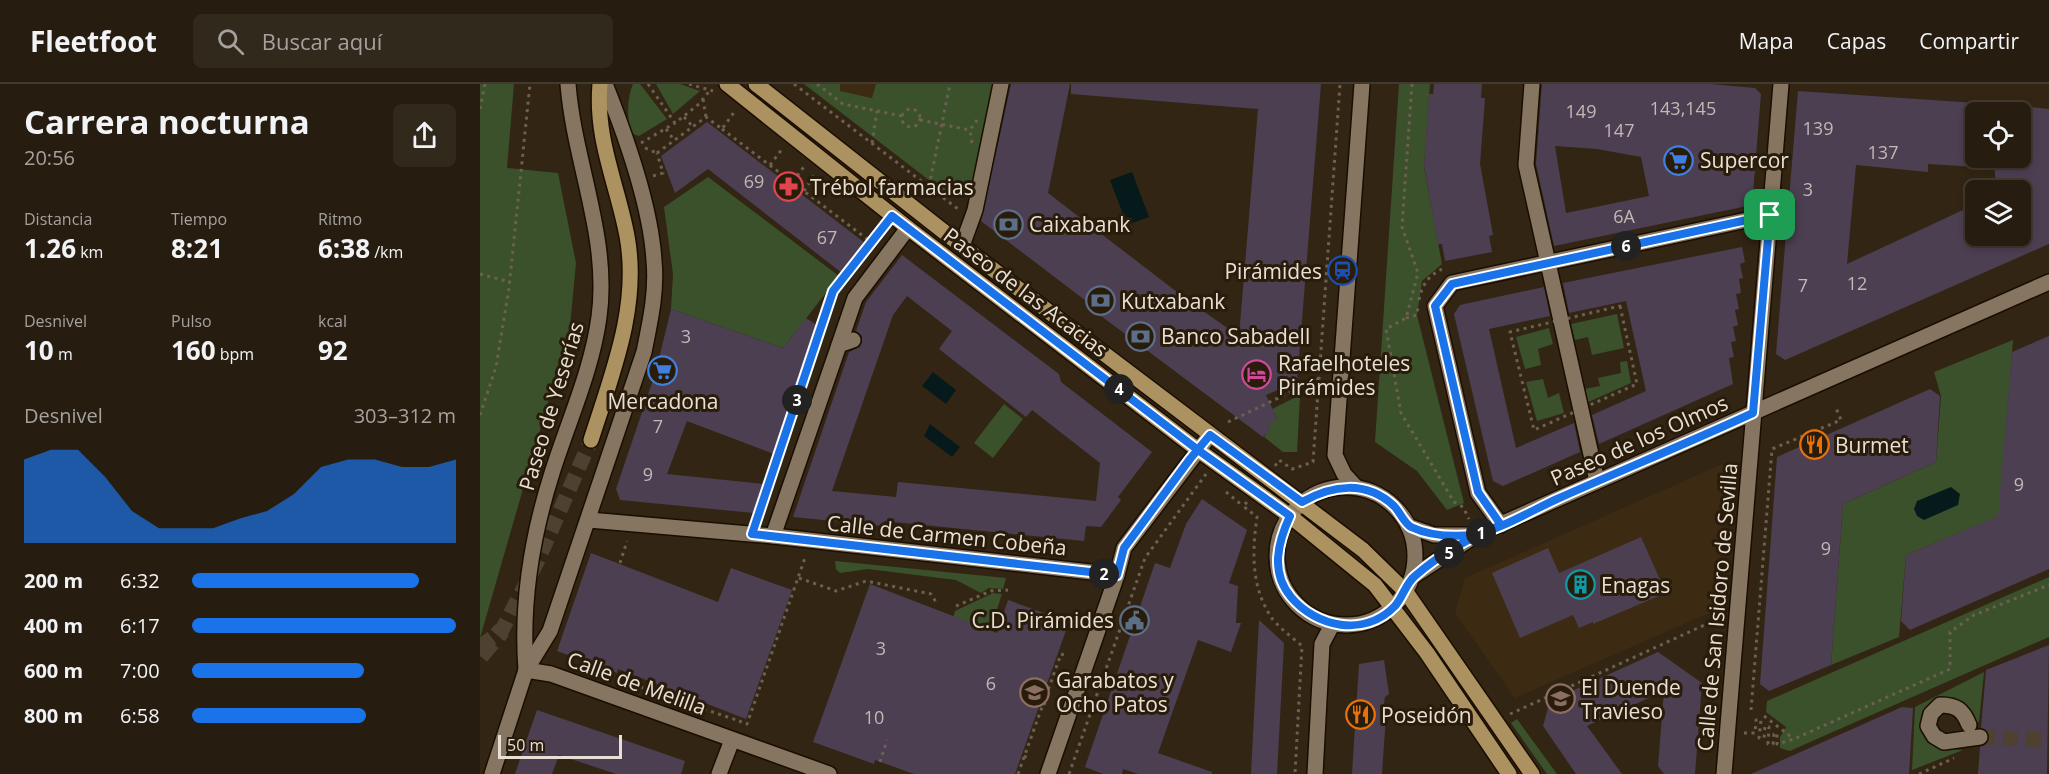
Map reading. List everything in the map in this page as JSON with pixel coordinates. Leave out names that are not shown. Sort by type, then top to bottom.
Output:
[{"type":"main road","points":[[591,440],[620,347],[628,312],[630,265],[627,235],[600,130],[600,84]]},
{"type":"main road","name":"Paseo de las Acacias","points":[[756,84],[962,246],[1363,550],[1406,592],[1532,774]]},
{"type":"main road","name":"Paseo de las Acacias","points":[[723,90],[1198,450],[1290,516],[1376,585],[1509,774]]},
{"type":"street","name":"Paseo de Yeserías","points":[[526,670],[524,642],[533,546],[551,476],[594,342],[601,293],[601,260],[571,118],[568,84]]},
{"type":"street","name":"Paseo de Yeserías","points":[[492,774],[526,670],[550,631],[589,520],[644,352],[653,310],[655,262],[650,226],[620,122],[605,84]]},
{"type":"street","name":"Paseo de Yeserías","points":[[617,84],[620,122]]},
{"type":"street","points":[[962,246],[972,220],[1001,84]]},
{"type":"street","points":[[1356,488],[1344,474],[1335,456],[1362,84]]},
{"type":"street","points":[[1532,84],[1526,165],[1597,481]]},
{"type":"street","name":"Calle de San Isidoro de Sevilla","points":[[1724,774],[1781,84]]},
{"type":"street","points":[[1501,525],[1478,492],[1435,306],[1452,284],[1770,215]]},
{"type":"street","points":[[773,536],[846,342],[855,298],[908,228]]},
{"type":"street","name":"Paseo de los Olmos","points":[[1412,577],[1476,535],[2049,282]]},
{"type":"street","points":[[1048,774],[1117,575],[1124,548],[1210,435]]},
{"type":"street","points":[[1338,487],[1356,488],[1387,500],[1408,526],[1414,544],[1412,577],[1406,592],[1393,608],[1375,620],[1354,626],[1332,625],[1302,611],[1285,591],[1277,566],[1279,539],[1290,516],[1302,502],[1320,492],[1338,487]]},
{"type":"street","name":"Calle de Carmen Cobeña","points":[[589,520],[773,536],[1117,575]]},
{"type":"street","name":"Paseo de los Olmos","points":[[1408,526],[1434,535],[1476,535]]},
{"type":"street","points":[[1315,774],[1322,644],[1332,625]]},
{"type":"street","name":"Calle de Melilla","points":[[526,670],[551,674],[829,774]]},
{"type":"street","points":[[1969,725],[1964,713],[1953,705],[1940,705],[1931,714],[1928,726],[1934,736],[1944,742],[1980,737]]},
{"type":"street","points":[[719,774],[732,740]]},
{"type":"path","points":[[480,109],[484,84]]},
{"type":"path","points":[[480,415],[496,367],[510,282],[530,84]]},
{"type":"path","points":[[648,84],[675,123]]},
{"type":"path","points":[[688,84],[723,90]]},
{"type":"path","points":[[637,146],[683,117],[703,99],[715,84]]},
{"type":"path","points":[[794,84],[972,220]]},
{"type":"path","points":[[817,84],[843,104],[902,116]]},
{"type":"path","points":[[929,186],[950,84]]},
{"type":"path","points":[[1279,460],[1292,469],[1313,462],[1340,84]]},
{"type":"path","points":[[1412,84],[1402,227],[1418,273],[1407,318],[1386,329],[1401,413],[1454,501],[1463,507],[1476,535]]},
{"type":"path","points":[[703,99],[706,117],[871,243]]},
{"type":"path","points":[[722,129],[736,110],[727,103]]},
{"type":"path","points":[[911,109],[918,113],[920,120],[913,128],[907,127],[903,124],[902,116],[906,110],[911,109]]},
{"type":"path","points":[[872,143],[877,111]]},
{"type":"path","points":[[683,117],[693,127]]},
{"type":"path","points":[[663,172],[657,153],[706,117]]},
{"type":"path","points":[[920,120],[970,130]]},
{"type":"path","points":[[666,129],[674,140]]},
{"type":"path","points":[[770,165],[784,146]]},
{"type":"path","points":[[792,183],[806,164]]},
{"type":"path","points":[[803,191],[817,172]]},
{"type":"path","points":[[752,534],[833,291],[892,216]]},
{"type":"path","points":[[481,273],[510,282]]},
{"type":"path","points":[[1228,422],[1320,378]]},
{"type":"path","points":[[1751,710],[1773,449],[1841,420],[1836,408]]},
{"type":"path","points":[[1069,774],[1146,558],[1204,473],[1212,479]]},
{"type":"path","points":[[1220,486],[1257,517],[1252,552],[1257,586],[1272,617],[1302,646],[1295,774]]},
{"type":"path","points":[[1244,506],[1247,502]]},
{"type":"path","points":[[620,563],[627,541]]},
{"type":"path","points":[[750,716],[806,558]]},
{"type":"path","points":[[799,578],[836,591],[866,581],[931,594],[936,602]]},
{"type":"path","points":[[1743,733],[1755,733],[1756,720],[1761,720],[1759,738],[1764,738],[1765,726],[1769,727],[1768,744],[1773,744],[1774,734],[1777,733],[1777,744],[1794,739],[1950,669],[1950,632],[1974,615],[2049,585]]},
{"type":"path","points":[[956,606],[991,591],[1008,590]]},
{"type":"path","points":[[1495,722],[1738,609]]},
{"type":"path","points":[[1018,774],[1061,654],[1068,656]]},
{"type":"path","points":[[626,682],[739,721]]},
{"type":"path","points":[[1043,703],[1049,706]]},
{"type":"path","points":[[1764,716],[1794,739]]},
{"type":"path","points":[[880,762],[887,740]]},
{"type":"path","points":[[1919,774],[1961,755]]},
{"type":"path","points":[[1024,756],[1030,759]]},
{"type":"shaded area","points":[[840,84],[876,84],[873,98],[839,91]]},
{"type":"shaded area","points":[[1132,172],[1149,217],[1127,225],[1110,180]]},
{"type":"shaded area","points":[[933,372],[956,390],[946,404],[922,386]]},
{"type":"shaded area","points":[[930,424],[960,447],[952,457],[924,436]]},
{"type":"shaded area","points":[[1727,462],[1718,609],[1515,698],[1455,613],[1465,578]]},
{"type":"shaded area","points":[[1951,487],[1960,494],[1958,505],[1924,520],[1917,516],[1914,509],[1917,501]]},
{"type":"green space","points":[[480,84],[514,84],[507,168],[558,173],[576,263],[570,326],[480,638]]},
{"type":"green space","points":[[633,84],[640,84],[667,119],[639,136],[630,133],[629,127],[628,102]]},
{"type":"green space","points":[[656,84],[680,84],[700,91],[673,114]]},
{"type":"green space","points":[[804,84],[840,84],[840,91],[872,98],[876,84],[997,84],[975,192],[951,197]]},
{"type":"green space","points":[[1399,84],[1430,84],[1424,167],[1442,264],[1422,281],[1417,315],[1464,503],[1447,510],[1417,471],[1375,442]]},
{"type":"green space","points":[[708,177],[839,276],[783,348],[671,309],[673,274],[664,207]]},
{"type":"green space","points":[[1617,314],[1624,348],[1592,355],[1588,337],[1575,340],[1571,324]]},
{"type":"green space","points":[[1549,328],[1553,344],[1538,349],[1541,365],[1525,369],[1516,337]]},
{"type":"green space","points":[[2013,340],[1999,516],[1906,555],[1899,637],[1831,665],[1843,504],[1936,462],[1941,396],[1934,372]]},
{"type":"green space","points":[[1627,361],[1631,383],[1586,403],[1584,389],[1600,386],[1598,378],[1621,373],[1620,362]]},
{"type":"green space","points":[[1543,379],[1548,398],[1559,393],[1564,413],[1537,421],[1526,382]]},
{"type":"green space","points":[[1300,395],[1297,452],[1283,452],[1264,437],[1270,428],[1263,424],[1277,419],[1272,409]]},
{"type":"green space","points":[[1004,404],[1023,419],[993,458],[974,443]]},
{"type":"green space","points":[[835,561],[1006,578],[1003,589],[989,588],[981,593],[956,580],[868,569],[840,573],[836,569]]},
{"type":"green space","points":[[2049,577],[2049,637],[1790,751],[1780,748],[1780,737],[1786,727],[1766,712],[1767,701]]},
{"type":"green space","points":[[993,593],[1002,594],[990,631],[953,618],[955,611]]},
{"type":"green space","points":[[1984,672],[1979,722],[1974,723],[1969,710],[1925,714],[1947,749],[1963,750],[1912,770],[1915,707]]},
{"type":"green space","points":[[1517,719],[1557,774],[1547,774],[1511,723]]},
{"type":"building","points":[[1011,84],[1070,84],[1048,193],[1190,302],[1239,336],[1258,109],[1071,94],[1071,84],[1321,84],[1297,382],[1266,395],[1277,419],[1271,422],[1269,431],[1263,437],[1093,310],[1088,306],[1090,304],[981,221]]},
{"type":"building","points":[[1434,84],[1482,84],[1481,98],[1485,98],[1480,164],[1493,235],[1489,236],[1492,252],[1445,261],[1442,244],[1438,244],[1424,166],[1429,94],[1433,94]]},
{"type":"building","points":[[1542,84],[1711,84],[1755,88],[1761,94],[1752,205],[1554,246],[1536,164]],"holes":[[[1555,146],[1597,149],[1641,157],[1649,196],[1566,213]]]},
{"type":"building","points":[[1798,91],[1965,102],[1965,166],[1928,164],[1928,172],[1856,165],[1847,264],[1965,209],[1965,246],[2031,246],[2031,180],[1995,180],[1995,168],[2031,168],[2031,107],[2049,109],[2049,244],[1785,360],[1776,354]]},
{"type":"building","points":[[707,122],[865,243],[842,273],[708,169],[675,193],[661,156]]},
{"type":"building","points":[[1742,247],[1745,262],[1740,264],[1743,278],[1739,279],[1741,293],[1736,294],[1739,309],[1735,310],[1738,325],[1733,327],[1736,341],[1731,342],[1734,357],[1729,358],[1733,384],[1599,444],[1592,415],[1646,391],[1626,301],[1569,313],[1563,283]]},
{"type":"building","points":[[902,255],[1059,374],[1061,382],[1152,452],[1118,497],[1121,500],[1101,527],[1086,526],[1084,541],[884,521],[883,526],[793,517],[849,352],[860,347],[862,342],[862,336],[856,331],[866,302]],"holes":[[[907,296],[952,331],[939,349],[1026,417],[1032,410],[1100,463],[1096,501],[898,482],[896,497],[832,491],[893,315]]]},
{"type":"building","points":[[1544,287],[1550,316],[1489,329],[1516,448],[1574,423],[1580,452],[1503,486],[1493,481],[1454,314],[1460,305]]},
{"type":"building","points":[[671,309],[783,348],[806,318],[818,326],[774,454],[687,421],[667,474],[764,484],[754,513],[620,500],[616,489],[656,371]]},
{"type":"building","points":[[2049,336],[2049,569],[1910,630],[1901,621],[1906,555],[1998,516],[2012,352]]},
{"type":"building","points":[[1930,389],[1940,396],[1936,462],[1843,504],[1831,665],[1769,691],[1760,684],[1777,457]]},
{"type":"building","points":[[1202,499],[1247,530],[1229,583],[1238,586],[1236,623],[1241,623],[1231,652],[1198,640],[1158,753],[1212,772],[1212,774],[1138,774],[1123,769],[1122,774],[1103,774],[1085,767],[1155,563],[1170,568],[1186,524]]},
{"type":"building","name":"Enagas","points":[[1641,537],[1666,593],[1593,624],[1593,622],[1579,628],[1573,615],[1520,638],[1492,573],[1548,548],[1559,573]]},
{"type":"building","points":[[591,553],[718,602],[731,568],[792,590],[746,719],[618,669],[617,673],[557,651]]},
{"type":"building","points":[[870,584],[997,633],[1008,600],[1069,622],[1015,774],[914,774],[875,760],[874,764],[813,742]]},
{"type":"building","points":[[1259,620],[1284,643],[1277,774],[1251,774]]},
{"type":"building","points":[[2049,645],[2047,774],[1978,774],[1980,747],[1986,744],[1990,736],[1981,728],[1986,670]]},
{"type":"building","points":[[1658,652],[1702,683],[1695,774],[1664,774],[1658,766],[1664,691],[1587,726],[1622,774],[1576,774],[1543,726],[1550,701]]},
{"type":"building","points":[[1384,660],[1389,694],[1385,697],[1383,710],[1386,715],[1382,774],[1352,774],[1359,664]]},
{"type":"building","points":[[1902,707],[1913,708],[1909,774],[1751,774]]},
{"type":"building","points":[[537,710],[685,761],[681,774],[616,774],[559,755],[552,774],[515,774]]},
{"type":"tunnel","points":[[480,647],[502,630],[538,560],[591,440]]},
{"type":"tunnel","points":[[480,656],[502,630]]},
{"type":"tunnel","points":[[1980,737],[2049,740]]},
{"type":"place","name":"Supercor","points":[[1679,160]]},
{"type":"place","name":"Trébol farmacias","points":[[789,187]]},
{"type":"place","name":"Caixabank","points":[[1008,224]]},
{"type":"place","name":"Pirámides","points":[[1343,271]]},
{"type":"place","name":"Kutxabank","points":[[1100,301]]},
{"type":"place","name":"Banco Sabadell","points":[[1140,336]]},
{"type":"place","name":"Mercadona","points":[[663,370]]},
{"type":"place","name":"Rafaelhoteles Pirámides","points":[[1257,375]]},
{"type":"place","name":"Burmet","points":[[1814,445]]},
{"type":"place","name":"Enagas","points":[[1580,585]]},
{"type":"place","name":"C.D. Pirámides","points":[[1135,620]]},
{"type":"place","name":"Garabatos y Ocho Patos","points":[[1035,692]]},
{"type":"place","name":"El Duende Travieso","points":[[1560,699]]},
{"type":"place","name":"Poseidón","points":[[1360,715]]},
{"type":"route","points":[[1770,215],[1452,284],[1435,306],[1478,492],[1501,525],[1476,535],[1412,577],[1406,592],[1393,608],[1375,620],[1354,626],[1332,625],[1302,611],[1285,591],[1277,566],[1279,539],[1290,516],[1198,450],[892,216],[833,291],[752,534],[1117,575],[1124,548],[1190,459],[1198,450],[1210,435],[1302,502],[1320,492],[1338,487],[1356,488],[1372,492],[1387,500],[1408,526],[1434,535],[1476,535],[1501,525],[1753,413],[1770,215]]}]
